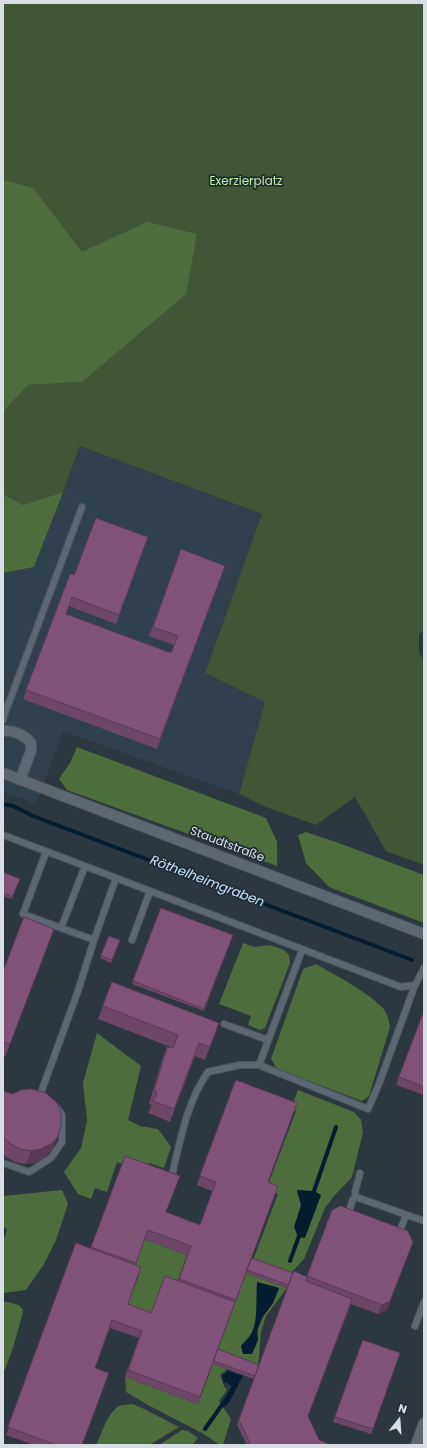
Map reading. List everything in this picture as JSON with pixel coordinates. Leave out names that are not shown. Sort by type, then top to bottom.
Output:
[{"type":"street","points":[[3,731],[10,731],[22,735],[31,743],[31,750],[20,780]]},
{"type":"street","name":"Staudtstraße","points":[[3,773],[424,934]]},
{"type":"street","points":[[416,1445],[424,1423]]},
{"type":"lane","points":[[3,720],[82,507]]},
{"type":"lane","points":[[3,835],[401,987],[415,985]]},
{"type":"lane","points":[[46,852],[23,914],[94,940]]},
{"type":"lane","points":[[61,928],[85,866]]},
{"type":"lane","points":[[37,1103],[43,1092],[116,878]]},
{"type":"lane","points":[[132,940],[150,891]]},
{"type":"lane","points":[[258,1065],[302,950]]},
{"type":"lane","points":[[171,1179],[184,1125],[199,1085],[208,1072],[240,1065],[258,1065],[368,1109],[379,1084],[415,985],[424,968]]},
{"type":"lane","points":[[224,1024],[268,1040]]},
{"type":"lane","points":[[3,1163],[29,1172],[50,1158],[62,1142],[62,1115],[54,1103]]},
{"type":"lane","points":[[346,1219],[353,1199],[356,1197],[360,1173]]},
{"type":"lane","points":[[356,1197],[424,1221]]},
{"type":"lane","points":[[398,1238],[406,1215]]},
{"type":"lane","points":[[415,1326],[424,1302]]},
{"type":"shaded area","points":[[80,446],[262,514],[205,673],[265,702],[239,794],[63,731],[36,804],[3,792],[3,573],[34,567]]},
{"type":"shaded area","points":[[297,1190],[314,1191],[321,1195],[305,1238],[298,1237],[294,1227],[301,1205]]},
{"type":"shaded area","points":[[257,1282],[279,1288],[273,1303],[263,1316],[257,1331],[258,1340],[252,1354],[243,1354],[241,1346],[251,1334],[255,1325]]},
{"type":"shaded area","points":[[228,1371],[243,1376],[232,1397],[224,1408],[221,1404],[232,1386],[226,1382],[224,1384],[222,1376]]},
{"type":"green space","name":"Exerzierplatz","points":[[3,3],[424,3],[424,629],[419,635],[419,652],[424,663],[424,865],[386,851],[355,797],[316,825],[266,807],[239,794],[265,702],[205,673],[262,514],[80,446],[63,492],[23,505],[3,494],[3,412],[28,385],[82,382],[3,225]]},
{"type":"green space","points":[[3,180],[33,188],[82,252],[147,222],[197,234],[186,294],[82,382],[28,385],[3,412]]},
{"type":"green space","points":[[63,492],[34,567],[3,573],[3,494],[23,505]]},
{"type":"green space","points":[[77,747],[266,818],[277,842],[277,866],[67,790],[59,779],[70,763]]},
{"type":"green space","points":[[306,832],[424,875],[424,923],[329,887],[306,863],[298,835]]},
{"type":"green space","points":[[243,943],[254,947],[270,945],[284,950],[289,955],[290,963],[265,1028],[260,1030],[248,1025],[251,1016],[219,1004]]},
{"type":"green space","points":[[316,964],[367,995],[382,1007],[388,1016],[390,1027],[369,1096],[362,1101],[277,1069],[271,1059],[303,969]]},
{"type":"green space","points":[[97,1033],[141,1066],[128,1120],[140,1126],[158,1129],[171,1147],[164,1168],[149,1163],[145,1172],[117,1162],[107,1192],[95,1188],[91,1199],[78,1194],[64,1172],[81,1148],[87,1121],[83,1083]]},
{"type":"green space","points":[[298,1090],[354,1112],[361,1120],[363,1132],[352,1177],[325,1208],[304,1259],[290,1274],[253,1260],[278,1194],[266,1190],[296,1111],[291,1109]],"holes":[[[297,1191],[321,1195],[313,1214],[300,1211],[301,1205]]]},
{"type":"green space","points":[[62,1190],[68,1204],[56,1240],[44,1264],[26,1290],[3,1293],[3,1242],[7,1230],[3,1226],[3,1196]]},
{"type":"green space","points":[[144,1239],[187,1255],[175,1288],[148,1320],[125,1311],[139,1275],[132,1272]]},
{"type":"green space","points":[[246,1273],[287,1288],[266,1316],[261,1332],[258,1367],[217,1352]],"holes":[[[257,1282],[279,1288],[273,1303],[259,1324],[258,1340],[242,1346],[251,1334],[255,1325]]]},
{"type":"green space","points":[[3,1301],[19,1305],[23,1310],[14,1343],[3,1374]]},
{"type":"green space","points":[[213,1364],[227,1369],[220,1375],[227,1390],[219,1401],[231,1419],[223,1445],[220,1445],[202,1433],[126,1392],[125,1377],[198,1404]]},
{"type":"green space","points":[[132,1404],[179,1427],[149,1445],[96,1445],[107,1420],[116,1408]]},
{"type":"green space","points":[[182,1430],[188,1431],[198,1438],[192,1445],[159,1445]]},
{"type":"building","points":[[96,518],[148,537],[119,615],[72,597],[66,614],[171,653],[178,636],[153,627],[181,549],[225,566],[160,739],[26,690],[70,574],[74,575]]},
{"type":"building","points":[[3,872],[20,879],[12,897],[3,893]]},
{"type":"building","points":[[161,908],[233,935],[204,1009],[133,981]]},
{"type":"building","points":[[24,917],[54,929],[10,1044],[3,1042],[3,972]]},
{"type":"building","points":[[109,936],[120,940],[112,960],[101,956]]},
{"type":"building","points":[[112,982],[219,1023],[210,1047],[199,1043],[174,1109],[153,1101],[157,1092],[154,1091],[167,1047],[173,1048],[178,1035],[103,1006]]},
{"type":"building","points":[[424,1011],[424,1087],[399,1077]]},
{"type":"building","points":[[236,1080],[297,1103],[268,1182],[278,1186],[236,1300],[179,1279],[191,1246],[148,1230],[136,1263],[91,1247],[125,1156],[180,1176],[166,1212],[200,1225],[216,1182],[200,1176]]},
{"type":"building","points":[[31,1089],[46,1093],[58,1104],[61,1114],[61,1125],[58,1136],[51,1144],[41,1149],[31,1151],[20,1149],[11,1144],[3,1136],[3,1091],[12,1094],[21,1090]]},
{"type":"building","points":[[341,1206],[408,1231],[413,1242],[390,1301],[382,1305],[307,1276],[332,1210]]},
{"type":"building","points":[[76,1243],[141,1267],[128,1304],[151,1313],[165,1276],[235,1302],[200,1397],[128,1370],[142,1331],[112,1320],[95,1368],[109,1373],[82,1445],[56,1445],[8,1427]]},
{"type":"building","points":[[252,1258],[293,1273],[288,1285],[247,1270]]},
{"type":"building","points":[[294,1271],[307,1277],[306,1281],[352,1299],[308,1416],[319,1440],[331,1445],[251,1445],[239,1420]]},
{"type":"building","points":[[363,1340],[400,1353],[373,1429],[335,1417]]},
{"type":"building","points":[[218,1349],[259,1365],[255,1376],[214,1361]]},
{"type":"waterway","name":"Röthelheimgraben","points":[[3,804],[13,806],[33,816],[412,960]]},
{"type":"waterway","points":[[313,1194],[336,1127]]},
{"type":"waterway","points":[[290,1261],[300,1233]]},
{"type":"waterway","points":[[205,1429],[224,1402]]}]
